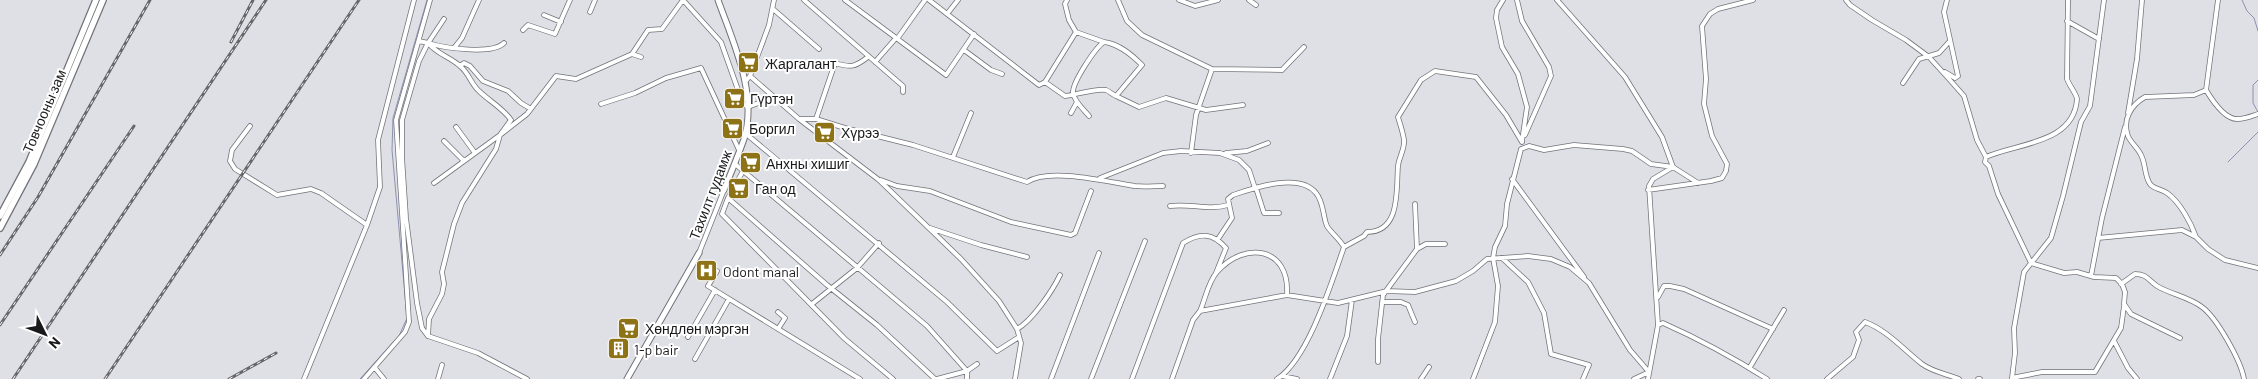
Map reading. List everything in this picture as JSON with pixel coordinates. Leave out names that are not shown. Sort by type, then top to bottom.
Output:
[{"type":"highway","name":"Товчооны зам","points":[[0,216],[29,162],[96,0]]},
{"type":"highway","name":"Товчооны зам","points":[[0,228],[34,164],[103,0]]},
{"type":"main road","name":"Тахилт гудамж","points":[[718,0],[744,82],[748,107],[745,133],[724,190]]},
{"type":"main road","points":[[627,379],[699,253]]},
{"type":"street","points":[[304,379],[367,225],[380,187],[378,140],[414,0]]},
{"type":"street","points":[[364,379],[405,332],[409,322],[396,120],[430,0]]},
{"type":"street","points":[[454,48],[462,38],[479,0]]},
{"type":"street","points":[[523,30],[528,26],[555,34],[570,0]]},
{"type":"street","points":[[590,12],[595,0]]},
{"type":"street","points":[[434,183],[532,109],[556,76],[576,79],[632,54],[648,30],[662,30],[683,0],[721,42],[742,103],[748,107],[769,99],[777,100]]},
{"type":"street","points":[[744,82],[750,76],[773,9],[774,0]]},
{"type":"street","points":[[804,0],[903,86],[903,92]]},
{"type":"street","points":[[845,0],[946,75],[974,34]]},
{"type":"street","points":[[875,62],[927,0],[1039,85],[1044,82],[1076,32]]},
{"type":"street","points":[[947,14],[958,0]]},
{"type":"street","points":[[1067,0],[1065,4],[1069,20],[1076,32],[1112,43],[1130,53],[1142,65],[1116,96]]},
{"type":"street","points":[[1118,0],[1127,21],[1142,35],[1212,68],[1247,71],[1282,70],[1304,47]]},
{"type":"street","points":[[1179,0],[1195,6],[1218,0]]},
{"type":"street","points":[[1249,0],[1256,5]]},
{"type":"street","points":[[1473,379],[1495,322],[1498,286],[1493,258],[1495,247],[1505,226],[1512,180],[1521,149],[1527,107],[1518,74],[1502,48],[1496,18],[1497,10],[1503,0]]},
{"type":"street","points":[[1517,0],[1522,20],[1549,67],[1551,76],[1522,142]]},
{"type":"street","points":[[1557,0],[1625,77],[1662,137],[1673,167]]},
{"type":"street","points":[[1648,190],[1722,178],[1726,171],[1727,164],[1712,136],[1704,104],[1706,79],[1702,26],[1710,14],[1718,9],[1753,0]]},
{"type":"street","points":[[1846,0],[1850,5],[1906,40],[1929,57],[1964,96],[1977,140],[1986,157],[1986,162],[1998,194],[2030,263]]},
{"type":"street","points":[[1941,70],[1955,78],[1958,76],[1944,12],[1947,0]]},
{"type":"street","points":[[1986,157],[2002,150],[2048,138],[2061,131],[2072,120],[2077,95],[2068,85],[2067,79],[2068,0]]},
{"type":"street","points":[[2030,263],[2054,271],[2077,272],[2091,276],[2116,278],[2121,284],[2125,292],[2122,324],[2095,372],[2042,372],[2012,378],[2015,353],[2014,328],[2024,272],[2030,263],[2051,238],[2054,230],[2074,157],[2081,122],[2090,106],[2104,0]]},
{"type":"street","points":[[2091,276],[2102,218],[2126,124],[2137,59],[2142,0]]},
{"type":"street","points":[[2218,0],[2206,90],[2213,101],[2233,119],[2258,114]]},
{"type":"street","points":[[773,9],[819,49]]},
{"type":"street","points":[[544,15],[561,22]]},
{"type":"street","points":[[444,19],[418,61],[402,120],[402,157],[406,218],[422,328],[428,336],[478,353],[527,379]]},
{"type":"street","points":[[2067,20],[2099,39]]},
{"type":"street","points":[[418,41],[474,50],[498,48],[504,44]]},
{"type":"street","points":[[1903,83],[1919,59],[1939,53],[1949,41]]},
{"type":"street","points":[[1089,116],[1073,95],[1073,90],[1086,64],[1104,42]]},
{"type":"street","points":[[428,43],[440,54],[460,66],[478,90],[507,114],[511,120],[500,135],[496,149],[467,195],[454,224],[442,272],[444,284],[442,294],[429,319],[428,336]]},
{"type":"street","points":[[964,50],[991,70],[1002,74]]},
{"type":"street","points":[[632,54],[641,57]]},
{"type":"street","points":[[816,119],[836,62],[850,68],[857,66],[868,57]]},
{"type":"street","points":[[460,66],[464,63],[470,66],[482,81],[508,91],[521,103],[532,109]]},
{"type":"street","points":[[601,104],[635,93],[666,78],[701,68],[739,150]]},
{"type":"street","points":[[1191,153],[1198,108],[1212,68]]},
{"type":"street","points":[[1277,379],[1282,376],[1297,358],[1308,339],[1344,247],[1364,236],[1367,232],[1380,230],[1387,225],[1396,206],[1398,165],[1405,141],[1398,117],[1421,80],[1435,71],[1476,77],[1506,115],[1522,142]]},
{"type":"street","points":[[750,76],[799,119],[879,180],[961,259],[999,301],[1017,329],[1021,343],[1016,379]]},
{"type":"street","points":[[1044,82],[1065,96],[1105,90],[1139,108],[1166,98],[1206,110],[1242,105]]},
{"type":"street","points":[[2128,113],[2138,101],[2151,96],[2194,95],[2206,90]]},
{"type":"street","points":[[1071,113],[1078,102]]},
{"type":"street","points":[[953,157],[971,113]]},
{"type":"street","points":[[799,119],[816,119],[953,157],[1027,182],[1033,178],[1058,176],[1100,178],[1137,186],[1163,186]]},
{"type":"street","points":[[2126,124],[2128,137],[2141,155],[2152,186],[2165,192],[2173,200],[2188,220],[2196,237]]},
{"type":"street","points":[[250,126],[232,150],[230,161],[235,169],[277,195],[311,189],[322,193],[367,225]]},
{"type":"street","points":[[456,126],[475,153]]},
{"type":"street","points":[[745,133],[879,243],[967,319],[997,351],[1019,337]]},
{"type":"street","points":[[444,141],[464,161]]},
{"type":"street","points":[[1100,178],[1163,153],[1180,151],[1191,153],[1247,151],[1268,143]]},
{"type":"street","points":[[1521,149],[1528,146],[1544,150],[1574,145],[1623,150],[1640,156],[1651,164],[1673,167],[1698,183]]},
{"type":"street","points":[[1220,153],[1239,160],[1249,170],[1264,212],[1279,213]]},
{"type":"street","points":[[735,164],[927,326],[967,371],[967,379]]},
{"type":"street","points":[[1648,379],[1658,325],[1648,190],[1653,179],[1673,167]]},
{"type":"street","points":[[743,171],[728,198],[722,214],[845,339],[893,379]]},
{"type":"street","points":[[879,180],[897,186],[930,191],[1011,222],[1071,234],[1075,233],[1091,191]]},
{"type":"street","points":[[1512,180],[1589,283],[1630,350],[1650,372]]},
{"type":"street","points":[[1218,239],[1232,218],[1228,199],[1233,195],[1272,183],[1309,186],[1317,194],[1326,216],[1327,226],[1338,237],[1344,247]]},
{"type":"street","name":"Тахилт гудамж","points":[[699,253],[724,190]]},
{"type":"street","points":[[728,198],[899,344],[936,379],[967,371],[977,364]]},
{"type":"street","points":[[1415,204],[1417,248]]},
{"type":"street","points":[[1170,206],[1190,205],[1210,208],[1228,205]]},
{"type":"street","points":[[928,228],[1028,257]]},
{"type":"street","points":[[2098,238],[2182,230],[2196,237],[2208,249],[2225,260],[2258,268]]},
{"type":"street","points":[[1132,379],[1183,243],[1194,236],[1212,236],[1218,239],[1226,248],[1200,312],[1193,320],[1172,379]]},
{"type":"street","points":[[1092,379],[1145,241]]},
{"type":"street","points":[[812,304],[857,268],[879,243]]},
{"type":"street","points":[[1378,362],[1378,339],[1383,296],[1417,248],[1426,244],[1445,244]]},
{"type":"street","points":[[1216,273],[1242,254],[1249,252],[1268,254],[1273,257],[1287,276],[1287,295]]},
{"type":"street","points":[[1051,379],[1099,253]]},
{"type":"street","points":[[1200,312],[1287,295],[1338,303],[1387,291],[1414,292],[1433,289],[1456,281],[1473,271],[1487,259],[1493,258],[1528,256],[1551,259],[1570,268],[1589,283]]},
{"type":"street","points":[[1502,258],[1528,282],[1544,313],[1551,354],[1589,365],[1583,379]]},
{"type":"street","points":[[717,271],[708,286],[860,379]]},
{"type":"street","points":[[2121,284],[2135,274],[2146,275],[2157,286],[2176,293],[2202,307],[2231,344],[2244,379]]},
{"type":"street","points":[[1017,329],[1026,324],[1050,294],[1060,275]]},
{"type":"street","points":[[1656,300],[1664,286],[1684,289],[1772,329]]},
{"type":"street","points":[[688,337],[715,290]]},
{"type":"street","points":[[695,359],[729,299]]},
{"type":"street","points":[[1330,379],[1347,336],[1352,300]]},
{"type":"street","points":[[1382,302],[1401,302],[1408,305],[1415,322]]},
{"type":"street","points":[[2124,304],[2131,314],[2180,338]]},
{"type":"street","points":[[1750,366],[1784,310]]},
{"type":"street","points":[[778,312],[785,318],[778,329]]},
{"type":"street","points":[[1826,379],[1852,357],[1859,340],[1856,332],[1865,322],[1874,325],[1903,346],[1923,365],[1959,379]]},
{"type":"street","points":[[1658,325],[1663,323],[1679,330],[1750,366],[1767,379]]},
{"type":"street","points":[[2114,341],[2128,368],[2137,379]]},
{"type":"street","points":[[438,379],[442,364]]},
{"type":"street","points":[[1421,379],[1430,367]]},
{"type":"street","points":[[374,368],[384,379]]},
{"type":"street","points":[[1634,379],[1650,372]]},
{"type":"street","points":[[1282,376],[1293,378]]},
{"type":"waterway","points":[[399,336],[407,318],[392,150],[393,118],[427,0]]},
{"type":"waterway","points":[[2242,0],[2247,11],[2254,18],[2258,31]]},
{"type":"waterway","points":[[2258,80],[2253,85],[2253,103],[2258,112]]},
{"type":"waterway","points":[[2228,162],[2258,132]]},
{"type":"waterway","points":[[360,379],[396,339]]},
{"type":"railway","points":[[0,255],[38,197],[150,0]]},
{"type":"railway","points":[[231,42],[253,0]]},
{"type":"railway","points":[[13,379],[266,0]]},
{"type":"railway","points":[[105,379],[359,0]]},
{"type":"railway","points":[[0,325],[134,126]]},
{"type":"railway","points":[[229,379],[276,353]]},
{"type":"place","name":"Жаргалант","points":[[749,63]]},
{"type":"place","name":"Гүртэн","points":[[734,98]]},
{"type":"place","name":"Боргил","points":[[733,128]]},
{"type":"place","name":"Хүрээ","points":[[825,132]]},
{"type":"place","name":"Анхны хишиг","points":[[750,163]]},
{"type":"place","name":"Ган од","points":[[739,188]]},
{"type":"place","name":"Odont manal","points":[[707,271]]},
{"type":"place","name":"Хөндлөн мэргэн","points":[[629,328]]},
{"type":"place","name":"1-p bair","points":[[618,349]]}]
